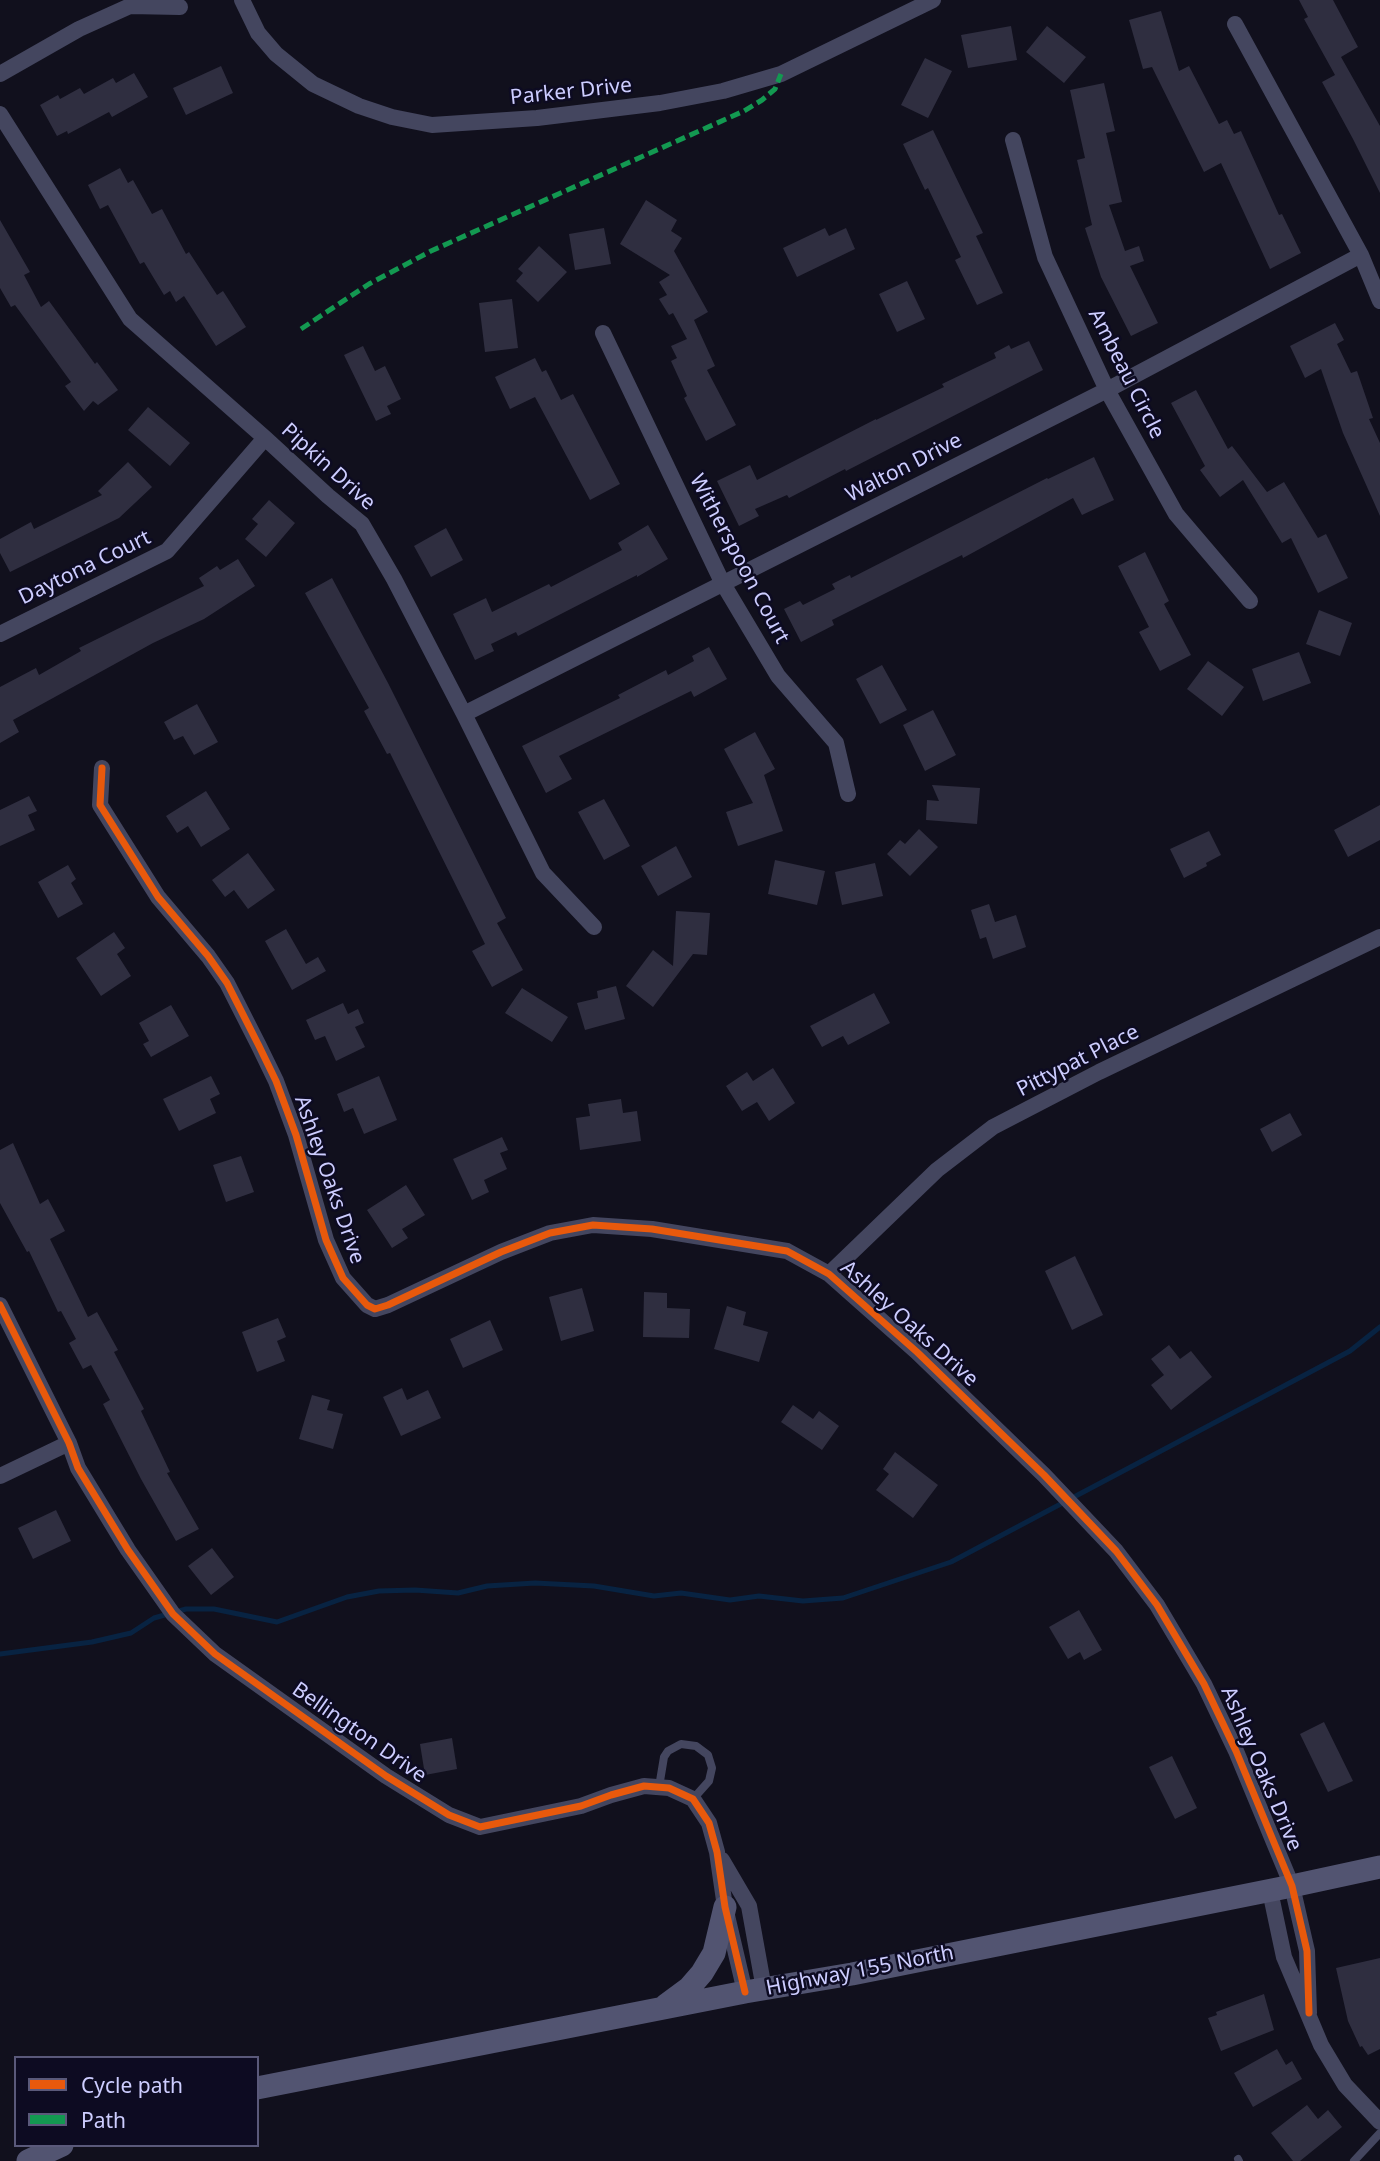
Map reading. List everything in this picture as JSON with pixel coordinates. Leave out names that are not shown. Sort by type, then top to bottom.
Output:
[{"type":"main road","name":"Highway 155 North","points":[[259,2088],[852,1974],[1380,1867]]},
{"type":"main road","points":[[659,2010],[689,1988],[715,1953],[725,1907]]},
{"type":"main road","points":[[28,2161],[58,2147]]},
{"type":"street","name":"Parker Drive","points":[[242,0],[258,33],[276,54],[313,84],[359,106],[392,117],[432,125],[537,118],[660,103],[723,91],[781,74],[933,0]]},
{"type":"street","points":[[0,74],[79,29],[130,6],[180,8]]},
{"type":"street","points":[[1235,24],[1361,255],[1380,301]]},
{"type":"street","name":"Pipkin Drive","points":[[0,114],[130,319],[362,524],[394,579],[543,873],[593,927]]},
{"type":"street","name":"Ambeau Circle","points":[[1013,140],[1045,257],[1107,390],[1175,514],[1250,601]]},
{"type":"street","name":"Walton Drive","points":[[464,714],[1107,390],[1361,255]]},
{"type":"street","name":"Witherspoon Court","points":[[603,333],[722,582],[778,676],[836,743],[848,794]]},
{"type":"street","name":"Daytona Court","points":[[0,634],[167,551],[265,438]]},
{"type":"street","name":"Ashley Oaks Drive","points":[[102,768],[100,804],[159,897],[227,983],[276,1081],[296,1135],[326,1240],[343,1278],[368,1305],[375,1309],[388,1306],[501,1252],[550,1233],[593,1225],[652,1229],[787,1251],[829,1274],[917,1352],[1044,1475],[1116,1551],[1157,1605],[1205,1684],[1236,1751],[1281,1889]]},
{"type":"street","name":"Pittypat Place","points":[[829,1274],[937,1170],[993,1128],[1099,1072],[1380,937]]},
{"type":"street","name":"Bellington Drive","points":[[0,1305],[69,1443],[78,1468],[113,1527],[173,1614],[215,1654],[386,1776],[449,1815],[480,1827],[581,1806],[644,1786],[669,1788],[693,1799]]},
{"type":"street","points":[[0,1476],[69,1443]]},
{"type":"street","points":[[693,1799],[709,1823],[717,1852],[725,1907],[755,1991]]},
{"type":"street","points":[[717,1852],[749,1906],[755,1991]]},
{"type":"street","points":[[1281,1889],[1307,1951],[1309,2013]]},
{"type":"street","points":[[1281,1889],[1284,1957],[1321,2045],[1337,2074],[1380,2122]]},
{"type":"lane","points":[[659,1787],[664,1757],[668,1751],[681,1744],[696,1746],[708,1755],[712,1768],[709,1781],[693,1799]]},
{"type":"lane","points":[[1354,2161],[1380,2133]]},
{"type":"building","points":[[1299,0],[1333,0],[1358,47],[1341,57],[1380,126],[1380,193],[1322,82],[1335,75],[1304,19],[1308,17]]},
{"type":"building","points":[[1161,11],[1179,71],[1189,66],[1219,124],[1227,120],[1234,134],[1241,131],[1279,215],[1282,214],[1301,253],[1270,269],[1221,163],[1204,172],[1152,67],[1143,69],[1129,20]]},
{"type":"building","points":[[1011,26],[1017,60],[968,68],[961,35]]},
{"type":"building","points":[[1047,26],[1086,57],[1064,83],[1026,52]]},
{"type":"building","points":[[925,58],[952,71],[928,118],[901,105]]},
{"type":"building","points":[[221,66],[233,93],[186,115],[173,88]]},
{"type":"building","points":[[134,73],[148,97],[112,117],[109,112],[68,134],[67,131],[57,136],[40,105],[58,95],[60,99],[80,88],[84,94],[113,78],[116,83]]},
{"type":"building","points":[[1104,83],[1115,131],[1106,133],[1122,202],[1109,205],[1125,251],[1139,246],[1144,261],[1130,266],[1158,323],[1131,336],[1101,277],[1085,228],[1092,225],[1077,160],[1085,158],[1070,90]]},
{"type":"building","points":[[933,130],[983,233],[976,236],[1003,293],[977,305],[955,260],[961,257],[928,188],[925,190],[903,144]]},
{"type":"building","points":[[120,168],[128,183],[133,180],[152,214],[162,209],[186,254],[189,252],[217,295],[223,291],[246,327],[216,346],[184,296],[176,302],[170,291],[164,295],[144,262],[140,264],[108,205],[100,209],[88,185]]},
{"type":"building","points":[[646,200],[677,220],[671,231],[682,238],[674,251],[708,312],[694,320],[715,366],[707,370],[736,425],[706,441],[684,398],[687,396],[671,361],[677,358],[671,346],[687,339],[673,313],[669,315],[659,299],[667,295],[659,282],[670,275],[620,244]]},
{"type":"building","points":[[0,220],[30,272],[24,275],[41,307],[49,301],[95,364],[97,362],[118,390],[98,405],[93,401],[84,411],[65,386],[71,382],[15,305],[11,307],[0,288]]},
{"type":"building","points":[[604,228],[611,264],[575,270],[569,234]]},
{"type":"building","points":[[825,228],[829,236],[846,228],[855,249],[797,277],[783,248]]},
{"type":"building","points":[[539,246],[567,272],[538,302],[516,281],[523,273],[518,269]]},
{"type":"building","points":[[907,281],[925,319],[897,332],[879,294]]},
{"type":"building","points":[[512,299],[518,348],[485,352],[479,303]]},
{"type":"building","points":[[1335,323],[1344,340],[1337,344],[1351,373],[1357,371],[1373,418],[1369,419],[1380,443],[1380,516],[1343,433],[1321,369],[1305,378],[1290,346]]},
{"type":"building","points":[[1029,341],[1043,370],[846,471],[845,469],[789,498],[787,495],[755,509],[759,516],[739,526],[717,481],[750,465],[757,480],[944,387],[942,384],[996,358],[994,353],[1009,345],[1011,349]]},
{"type":"building","points":[[363,346],[375,371],[385,366],[401,399],[387,406],[391,414],[376,421],[344,355]]},
{"type":"building","points":[[535,358],[542,372],[546,370],[561,400],[573,394],[620,484],[590,500],[535,397],[510,409],[495,377]]},
{"type":"building","points":[[1196,390],[1228,449],[1232,446],[1267,492],[1284,482],[1318,538],[1326,534],[1348,578],[1318,593],[1291,538],[1282,543],[1243,480],[1220,497],[1200,470],[1205,466],[1171,403]]},
{"type":"building","points":[[148,407],[190,443],[170,466],[128,430]]},
{"type":"building","points":[[1094,457],[1114,500],[1082,515],[1073,498],[963,558],[962,555],[832,620],[834,625],[801,642],[784,609],[800,601],[803,605],[835,589],[832,584],[850,575],[851,578],[1047,478]]},
{"type":"building","points":[[128,462],[152,487],[119,518],[10,572],[0,553],[0,539],[31,522],[34,529],[102,495],[98,491]]},
{"type":"building","points":[[269,500],[295,523],[266,557],[245,539],[258,524],[252,519]]},
{"type":"building","points":[[648,525],[668,559],[518,636],[516,632],[491,644],[494,651],[475,660],[453,614],[486,598],[492,612],[549,584],[551,587],[622,550],[618,543]]},
{"type":"building","points":[[446,528],[463,560],[431,577],[414,546]]},
{"type":"building","points":[[1145,552],[1169,601],[1164,604],[1191,655],[1160,671],[1139,632],[1149,627],[1118,566]]},
{"type":"building","points":[[238,559],[255,586],[204,619],[153,643],[13,720],[19,732],[0,743],[0,687],[36,668],[39,675],[81,651],[79,648],[204,586],[199,578],[217,566],[220,570]]},
{"type":"building","points":[[332,578],[506,918],[497,923],[523,970],[492,987],[472,951],[485,944],[390,753],[387,754],[364,711],[369,708],[305,593]]},
{"type":"building","points":[[1319,610],[1352,623],[1340,656],[1306,644]]},
{"type":"building","points":[[709,647],[727,679],[694,697],[691,691],[559,756],[572,779],[546,793],[522,746],[620,698],[618,695],[666,670],[668,675],[694,661],[692,656]]},
{"type":"building","points":[[1299,652],[1311,683],[1263,701],[1252,669]]},
{"type":"building","points":[[1208,661],[1244,687],[1222,716],[1187,689]]},
{"type":"building","points":[[882,665],[907,710],[880,724],[856,679]]},
{"type":"building","points":[[197,704],[218,742],[194,755],[183,736],[174,740],[164,722]]},
{"type":"building","points":[[933,710],[956,755],[925,771],[903,725]]},
{"type":"building","points":[[755,732],[775,769],[764,775],[783,831],[738,846],[726,812],[753,803],[724,749]]},
{"type":"building","points":[[932,785],[980,788],[977,824],[926,820],[927,800],[939,801]]},
{"type":"building","points":[[206,791],[230,829],[201,847],[188,826],[177,833],[166,816]]},
{"type":"building","points":[[29,796],[37,811],[28,815],[35,830],[0,846],[0,810]]},
{"type":"building","points":[[604,799],[630,846],[604,860],[578,812]]},
{"type":"building","points":[[1380,805],[1380,840],[1348,857],[1334,830]]},
{"type":"building","points":[[919,829],[938,847],[910,876],[887,854],[900,840],[905,844]]},
{"type":"building","points":[[1209,831],[1221,855],[1184,878],[1170,849]]},
{"type":"building","points":[[676,846],[692,877],[658,896],[641,866]]},
{"type":"building","points":[[248,853],[275,890],[248,909],[234,890],[225,897],[212,880]]},
{"type":"building","points":[[775,860],[825,871],[817,905],[768,894]]},
{"type":"building","points":[[875,863],[883,896],[842,905],[835,872]]},
{"type":"building","points":[[68,865],[76,879],[71,883],[83,904],[58,918],[38,882]]},
{"type":"building","points":[[989,904],[995,922],[1016,915],[1026,947],[993,959],[986,937],[980,939],[971,910]]},
{"type":"building","points":[[676,911],[710,913],[707,955],[693,954],[653,1007],[626,986],[653,950],[673,966]]},
{"type":"building","points":[[286,929],[306,964],[318,957],[326,971],[292,990],[265,941]]},
{"type":"building","points":[[114,932],[125,948],[117,954],[131,976],[101,996],[76,958]]},
{"type":"building","points":[[616,986],[625,1019],[585,1030],[577,1003],[598,998],[597,991]]},
{"type":"building","points":[[522,988],[568,1017],[552,1042],[505,1013]]},
{"type":"building","points":[[874,993],[890,1023],[848,1045],[843,1036],[822,1047],[810,1026]]},
{"type":"building","points":[[343,1003],[348,1014],[358,1009],[364,1023],[355,1027],[365,1047],[336,1061],[325,1036],[315,1040],[306,1020]]},
{"type":"building","points":[[171,1005],[189,1036],[151,1057],[143,1044],[149,1041],[139,1023]]},
{"type":"building","points":[[773,1068],[795,1103],[769,1121],[757,1102],[742,1111],[726,1086],[747,1072],[753,1081]]},
{"type":"building","points":[[211,1076],[220,1094],[210,1099],[216,1113],[179,1131],[163,1099]]},
{"type":"building","points":[[379,1076],[397,1120],[364,1134],[353,1108],[344,1112],[337,1094]]},
{"type":"building","points":[[621,1099],[623,1113],[637,1111],[641,1141],[580,1150],[576,1118],[590,1116],[588,1104]]},
{"type":"building","points":[[1290,1113],[1302,1135],[1272,1152],[1260,1129]]},
{"type":"building","points":[[502,1137],[508,1150],[500,1153],[507,1169],[484,1180],[489,1192],[472,1200],[453,1159]]},
{"type":"building","points":[[13,1143],[40,1204],[48,1199],[65,1231],[50,1239],[88,1317],[97,1312],[118,1350],[114,1352],[144,1409],[141,1411],[170,1472],[167,1473],[199,1529],[176,1541],[103,1404],[110,1400],[91,1365],[83,1369],[69,1343],[76,1339],[61,1311],[58,1312],[29,1251],[27,1252],[0,1203],[0,1150]]},
{"type":"building","points":[[241,1156],[254,1192],[226,1202],[213,1165]]},
{"type":"building","points":[[406,1185],[425,1215],[402,1229],[408,1238],[392,1248],[367,1210]]},
{"type":"building","points":[[1075,1256],[1103,1315],[1072,1330],[1045,1271]]},
{"type":"building","points":[[582,1288],[594,1331],[561,1341],[549,1297]]},
{"type":"building","points":[[644,1292],[667,1293],[667,1308],[690,1309],[689,1338],[643,1337]]},
{"type":"building","points":[[727,1306],[746,1312],[743,1325],[768,1332],[759,1362],[714,1349]]},
{"type":"building","points":[[278,1318],[286,1337],[277,1341],[285,1361],[257,1372],[242,1332]]},
{"type":"building","points":[[490,1320],[503,1350],[463,1368],[450,1339]]},
{"type":"building","points":[[1169,1345],[1180,1359],[1191,1351],[1212,1377],[1171,1410],[1151,1385],[1164,1375],[1151,1359]]},
{"type":"building","points":[[402,1388],[407,1400],[428,1390],[441,1418],[401,1436],[383,1397]]},
{"type":"building","points":[[312,1395],[330,1400],[327,1410],[343,1414],[333,1449],[299,1439]]},
{"type":"building","points":[[793,1405],[813,1419],[819,1411],[839,1426],[822,1450],[781,1422]]},
{"type":"building","points":[[895,1452],[938,1485],[913,1518],[876,1490],[889,1474],[883,1469]]},
{"type":"building","points":[[56,1510],[71,1541],[33,1559],[18,1528]]},
{"type":"building","points":[[212,1548],[234,1577],[211,1595],[188,1566]]},
{"type":"building","points":[[1079,1610],[1102,1650],[1084,1660],[1080,1652],[1068,1659],[1049,1627]]},
{"type":"building","points":[[1324,1722],[1353,1781],[1328,1792],[1300,1734]]},
{"type":"building","points":[[452,1738],[457,1769],[425,1775],[420,1744]]},
{"type":"building","points":[[1172,1756],[1197,1808],[1175,1819],[1149,1767]]},
{"type":"building","points":[[1380,1958],[1380,2049],[1368,2055],[1362,2046],[1360,2047],[1348,2021],[1336,1968]]},
{"type":"building","points":[[1264,1994],[1274,2030],[1221,2051],[1208,2018],[1217,2015],[1216,2012]]},
{"type":"building","points":[[1277,2049],[1286,2065],[1292,2061],[1302,2079],[1253,2107],[1234,2073]]},
{"type":"building","points":[[1307,2105],[1318,2119],[1328,2110],[1342,2127],[1300,2161],[1293,2161],[1271,2133]]},
{"type":"waterway","points":[[0,1654],[92,1642],[131,1633],[154,1618],[186,1609],[214,1609],[277,1622],[347,1597],[379,1591],[458,1593],[487,1586],[535,1583],[594,1586],[654,1596],[681,1593],[730,1600],[759,1596],[803,1601],[843,1598],[951,1562],[1350,1351],[1380,1327]]},
{"type":"marked path","points":[[301,329],[369,284],[431,251],[744,111],[775,89],[781,74]]},
{"type":"cycle path","points":[[102,768],[100,805],[158,897],[227,983],[276,1081],[296,1135],[326,1240],[343,1278],[367,1305],[375,1309],[388,1305],[501,1252],[550,1233],[593,1225],[652,1229],[787,1251],[829,1274],[917,1352],[1044,1475],[1116,1551],[1157,1605],[1204,1684],[1236,1751],[1292,1886],[1307,1951],[1309,2013]]},
{"type":"cycle path","points":[[0,1305],[69,1443],[78,1468],[128,1550],[173,1614],[215,1654],[386,1776],[449,1815],[480,1827],[581,1806],[644,1786],[669,1788],[693,1799],[709,1823],[717,1852],[725,1907],[745,1992]]}]
